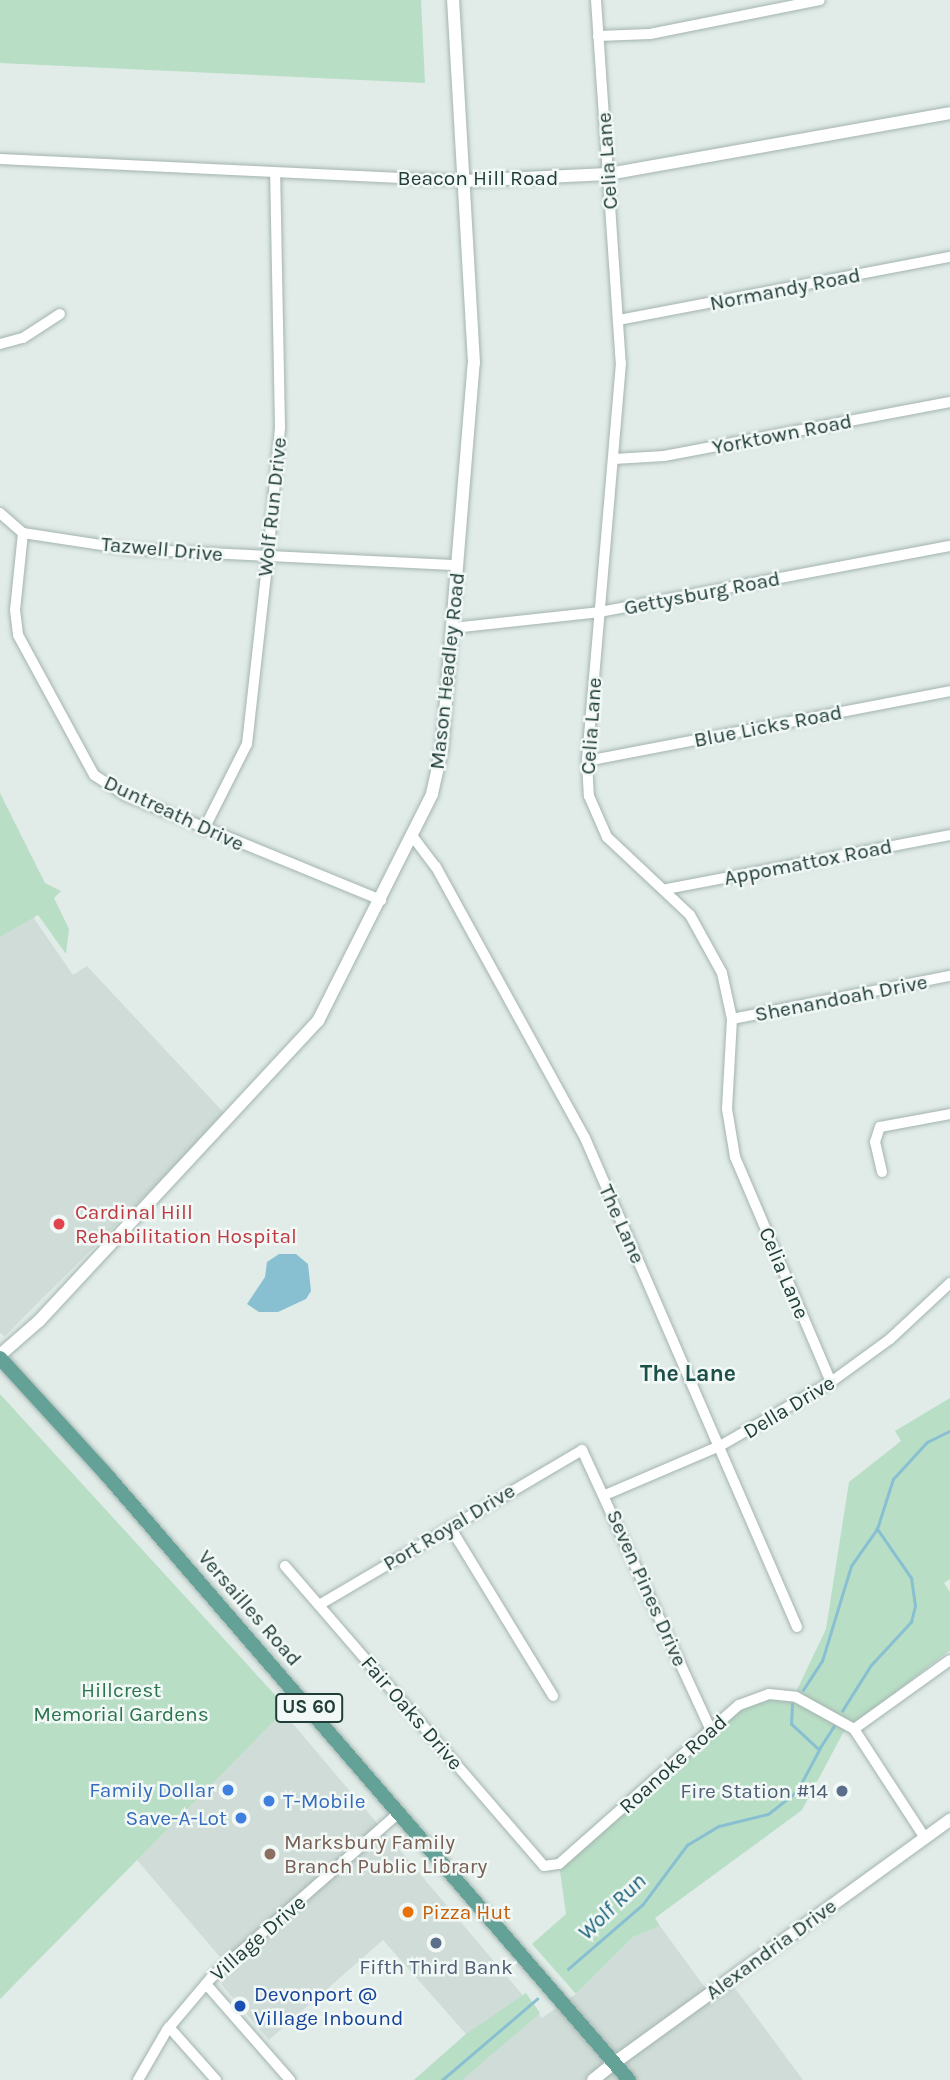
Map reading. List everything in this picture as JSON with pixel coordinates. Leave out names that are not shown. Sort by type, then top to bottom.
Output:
[{"type":"main road","name":"Mason Headley Road","points":[[0,1357],[47,1312],[308,1033],[337,989],[413,837],[439,769],[474,363],[453,0]]},
{"type":"main road","name":"Beacon Hill Road","points":[[464,181],[608,174],[950,113]]},
{"type":"main road","name":"Versailles Road","points":[[0,1357],[105,1473],[629,2080]]},
{"type":"main road","name":"Alexandria Drive","points":[[593,2080],[950,1820]]},
{"type":"street","name":"Celia Lane","points":[[596,0],[621,363],[587,761],[589,796],[607,837],[635,866],[667,889],[705,937],[722,973],[732,1019],[727,1109],[735,1157],[831,1382]]},
{"type":"street","points":[[598,36],[650,34],[820,0]]},
{"type":"street","name":"Beacon Hill Road","points":[[0,159],[464,181]]},
{"type":"street","name":"Wolf Run Drive","points":[[204,829],[247,744],[268,557],[280,426],[275,174]]},
{"type":"street","name":"Normandy Road","points":[[619,320],[950,257]]},
{"type":"street","points":[[0,344],[23,338],[60,314]]},
{"type":"street","name":"Yorktown Road","points":[[614,459],[664,456],[950,402]]},
{"type":"street","points":[[0,513],[23,533]]},
{"type":"street","name":"Tazwell Drive","points":[[23,533],[127,549],[458,565]]},
{"type":"street","name":"Duntreath Drive","points":[[23,533],[16,624],[25,653],[76,748],[106,785],[204,829],[381,900]]},
{"type":"street","name":"Gettysburg Road","points":[[453,628],[600,612],[950,546]]},
{"type":"street","name":"Blue Licks Road","points":[[587,761],[950,691]]},
{"type":"street","name":"Appomattox Road","points":[[667,889],[950,835]]},
{"type":"street","name":"The Lane","points":[[413,837],[436,867],[584,1138],[797,1627]]},
{"type":"street","name":"Shenandoah Drive","points":[[732,1019],[950,976]]},
{"type":"street","points":[[882,1172],[875,1142],[880,1127],[950,1114]]},
{"type":"street","name":"Della Drive","points":[[605,1495],[720,1446],[831,1382],[890,1339],[950,1283]]},
{"type":"street","name":"Seven Pines Drive","points":[[580,1449],[591,1462],[711,1731]]},
{"type":"street","name":"Port Royal Drive","points":[[319,1605],[580,1449]]},
{"type":"street","points":[[450,1527],[553,1696]]},
{"type":"street","name":"Fair Oaks Drive","points":[[285,1566],[538,1860]]},
{"type":"street","points":[[925,1838],[854,1729],[950,1660]]},
{"type":"street","name":"Roanoke Road","points":[[538,1860],[548,1868],[559,1864],[738,1705],[782,1693],[854,1729]]},
{"type":"street","name":"Village Drive","points":[[138,2080],[169,2027],[206,1984],[398,1814]]},
{"type":"street","points":[[206,1984],[290,2080]]},
{"type":"street","points":[[169,2027],[216,2080]]},
{"type":"shaded area","name":"Cardinal Hill Rehabilitation Hospital","points":[[33,917],[73,975],[87,966],[226,1115],[5,1336],[0,1333],[0,937]]},
{"type":"shaded area","points":[[283,1712],[542,2018],[576,1994],[633,1937],[660,1926],[709,1993],[729,1980],[803,2080],[414,2080],[466,2034],[383,1940],[269,2040],[221,1984],[232,1971],[137,1860]]},
{"type":"green space","points":[[0,0],[421,0],[425,83],[0,63]]},
{"type":"green space","points":[[0,793],[45,883],[61,891],[54,898],[69,929],[66,954],[38,915],[0,937]]},
{"type":"green space","name":"Hillcrest Memorial Gardens","points":[[0,1394],[287,1708],[0,1999]]},
{"type":"green space","points":[[950,1398],[950,1579],[944,1583],[950,1592],[950,1650],[843,1733],[802,1810],[655,1918],[660,1926],[633,1937],[576,1994],[532,1944],[566,1914],[559,1864],[747,1701],[794,1696],[826,1629],[849,1482],[901,1441],[895,1431]]},
{"type":"green space","points":[[526,1993],[540,2013],[462,2080],[414,2080],[466,2034]]},
{"type":"water","points":[[279,1254],[296,1254],[308,1264],[311,1291],[306,1299],[278,1312],[259,1312],[247,1304],[265,1277],[267,1262]]},
{"type":"waterway","name":"Wolf Run","points":[[803,1690],[822,1661],[851,1566],[877,1529],[893,1479],[927,1442],[950,1431]]},
{"type":"waterway","points":[[842,1711],[871,1665],[911,1622],[915,1606],[911,1578],[877,1529]]},
{"type":"waterway","name":"Wolf Run","points":[[568,1969],[643,1904],[687,1845],[719,1826],[768,1814],[797,1791],[819,1750],[791,1724],[792,1704]]},
{"type":"waterway","points":[[819,1749],[834,1726]]},
{"type":"waterway","name":"Wolf Run","points":[[442,2080],[537,1999]]},
{"type":"place","name":"Cardinal Hill Rehabilitation Hospital","points":[[59,1224]]},
{"type":"place","name":"Family Dollar","points":[[228,1790]]},
{"type":"place","name":"Fire Station #14","points":[[842,1791]]},
{"type":"place","name":"T-Mobile","points":[[269,1801]]},
{"type":"place","name":"Save-A-Lot","points":[[241,1818]]},
{"type":"place","name":"Marksbury Family Branch Public Library","points":[[270,1854]]},
{"type":"place","name":"Pizza Hut","points":[[408,1912]]},
{"type":"place","name":"Fifth Third Bank","points":[[436,1943]]},
{"type":"place","name":"Devonport @ Village Inbound","points":[[240,2006]]},
{"type":"district","name":"The Lane","points":[[688,1374]]}]
